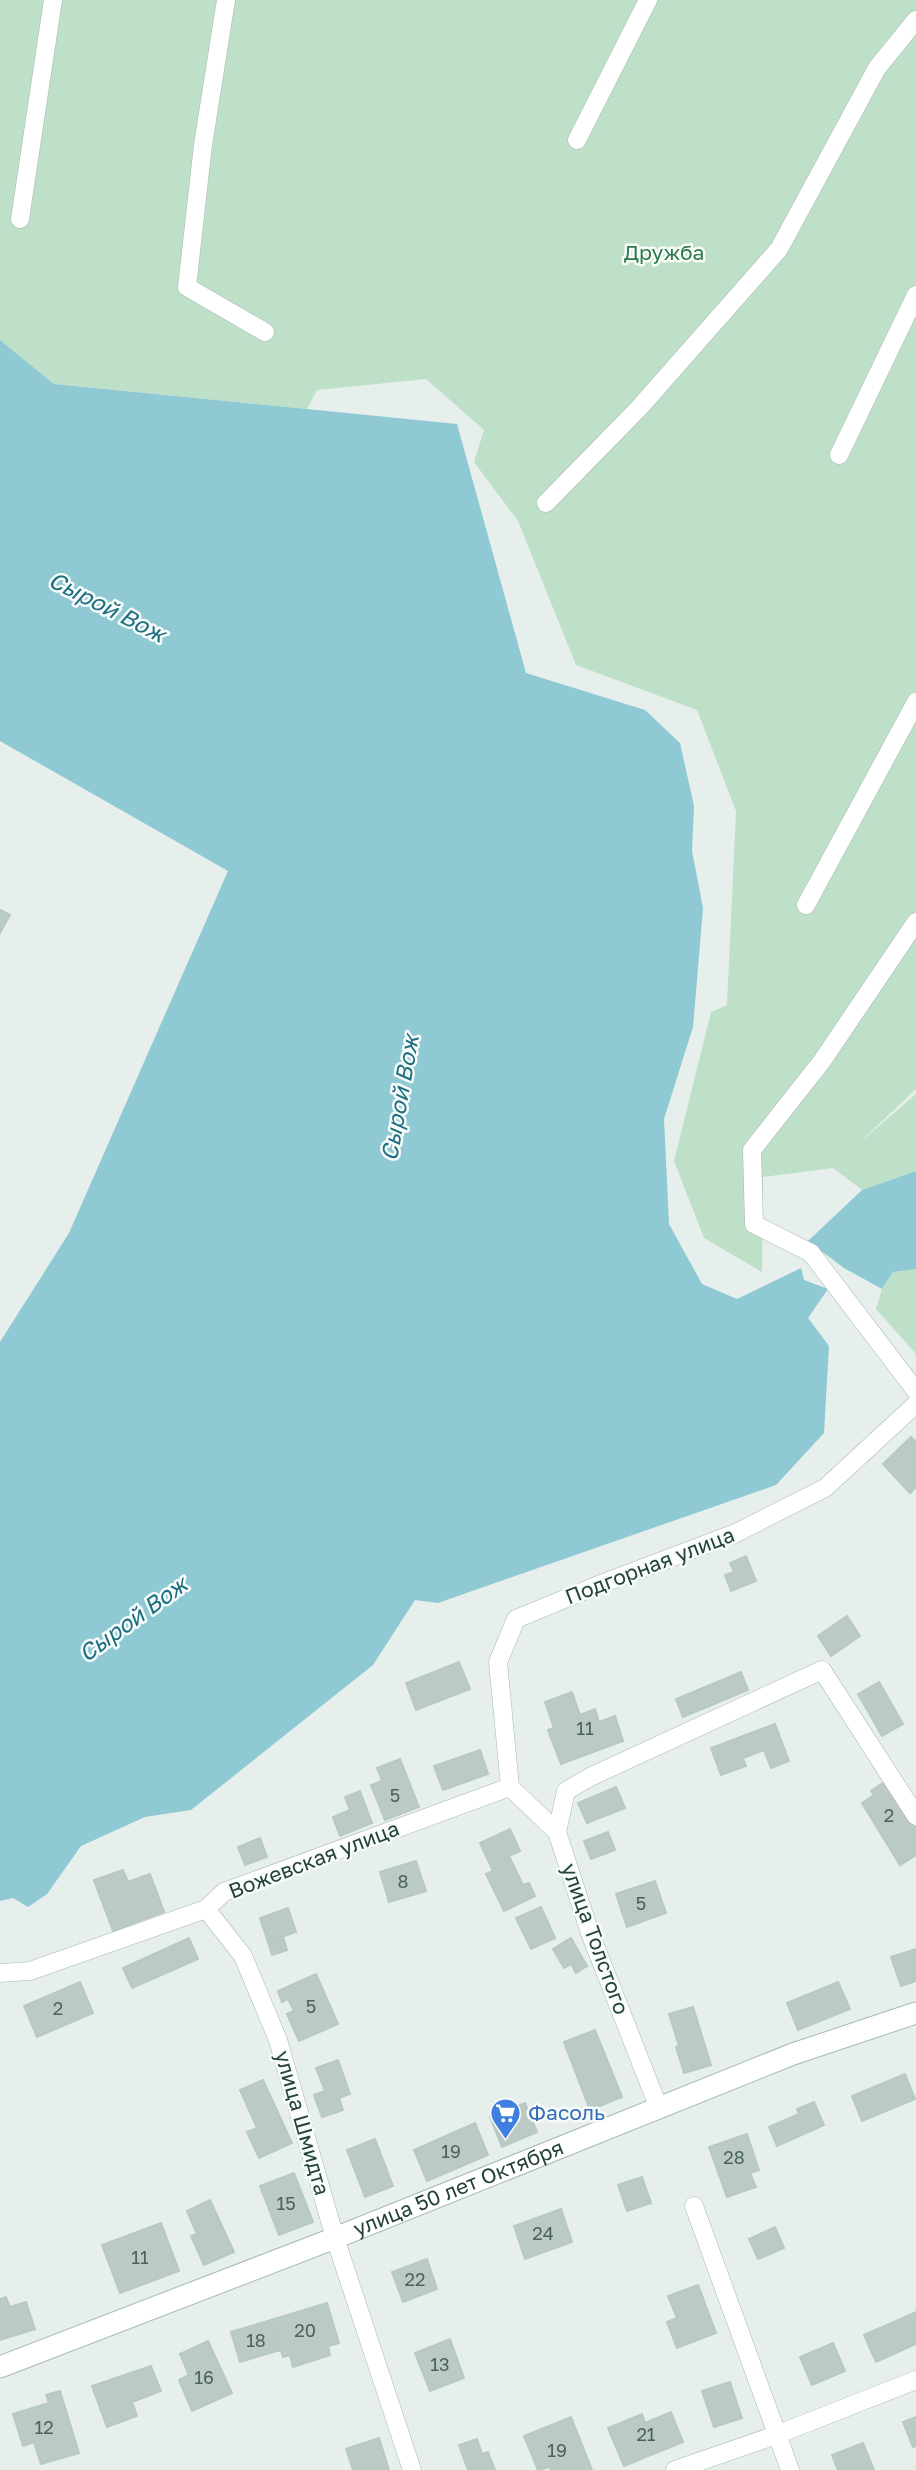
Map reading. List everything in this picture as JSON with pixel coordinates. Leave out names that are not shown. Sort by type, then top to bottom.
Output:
[{"type":"main road","name":"улица 50 лет Октября","points":[[0,2367],[335,2238],[793,2053],[916,2012]]},
{"type":"street","points":[[20,219],[53,0]]},
{"type":"street","points":[[226,0],[203,145],[187,286],[265,332]]},
{"type":"street","points":[[576,140],[648,0]]},
{"type":"street","points":[[546,503],[639,408],[779,249],[877,68],[916,20]]},
{"type":"street","points":[[839,455],[916,295]]},
{"type":"street","points":[[806,905],[916,702]]},
{"type":"street","points":[[916,922],[822,1061],[752,1150],[754,1224],[811,1253],[916,1391]]},
{"type":"street","name":"Подгорная улица","points":[[510,1787],[498,1662],[516,1619],[736,1533],[825,1488],[916,1404]]},
{"type":"street","points":[[557,1832],[566,1791],[822,1670],[916,1816]]},
{"type":"street","name":"улица Толстого","points":[[510,1787],[557,1832],[590,1933],[658,2106]]},
{"type":"street","name":"Вожевская улица","points":[[0,1973],[30,1971],[206,1909],[224,1892],[510,1787]]},
{"type":"street","name":"улица Шмидта","points":[[206,1909],[243,1956],[278,2040],[335,2238],[412,2470]]},
{"type":"street","points":[[694,2206],[790,2470]]},
{"type":"street","points":[[676,2470],[776,2435],[916,2380]]},
{"type":"green space","name":"Дружба","points":[[0,0],[916,0],[916,1089],[858,1144],[916,1094],[916,1171],[862,1190],[833,1168],[763,1177],[762,1272],[704,1238],[674,1161],[711,1012],[727,1005],[736,811],[697,710],[576,665],[518,521],[474,462],[484,430],[426,379],[317,390],[307,409],[54,384],[0,340]]},
{"type":"green space","points":[[916,1269],[916,1354],[876,1309],[882,1289],[893,1272]]},
{"type":"water","name":"Сырой Вож","points":[[0,340],[54,384],[457,424],[526,673],[645,710],[680,743],[694,806],[692,851],[703,908],[693,1027],[664,1119],[669,1224],[702,1284],[737,1299],[801,1268],[804,1280],[828,1289],[808,1318],[829,1346],[824,1433],[776,1485],[438,1603],[415,1600],[373,1665],[191,1810],[145,1817],[81,1846],[47,1894],[28,1907],[13,1898],[0,1901],[0,1342],[69,1233],[228,871],[0,741]]},
{"type":"water","points":[[916,1171],[916,1269],[893,1272],[882,1289],[844,1268],[808,1241],[862,1190]]},
{"type":"building","points":[[0,910],[10,915],[0,933]]},
{"type":"building","points":[[911,1437],[916,1442],[916,1487],[910,1493],[883,1464]]},
{"type":"building","points":[[746,1556],[756,1581],[731,1591],[725,1575],[734,1572],[730,1563]]},
{"type":"building","points":[[847,1616],[860,1636],[831,1656],[818,1636]]},
{"type":"building","points":[[459,1662],[470,1689],[416,1710],[406,1683]]},
{"type":"building","points":[[741,1672],[748,1690],[683,1717],[676,1699]]},
{"type":"building","points":[[879,1682],[903,1724],[882,1736],[858,1694]]},
{"type":"building","points":[[572,1692],[580,1715],[595,1709],[599,1722],[615,1716],[623,1741],[561,1764],[548,1730],[554,1728],[545,1702]]},
{"type":"building","points":[[775,1724],[789,1761],[771,1768],[764,1750],[743,1758],[746,1766],[721,1775],[711,1748]]},
{"type":"building","points":[[480,1750],[488,1774],[443,1790],[434,1766]]},
{"type":"building","points":[[400,1759],[419,1807],[385,1820],[371,1785],[382,1781],[377,1768]]},
{"type":"building","points":[[886,1781],[916,1829],[916,1855],[900,1865],[862,1803],[874,1795],[871,1791]]},
{"type":"building","points":[[616,1787],[625,1808],[587,1823],[578,1803]]},
{"type":"building","points":[[360,1791],[372,1823],[340,1836],[333,1817],[350,1810],[345,1797]]},
{"type":"building","points":[[510,1829],[520,1851],[509,1856],[523,1885],[529,1883],[535,1896],[504,1911],[486,1874],[493,1871],[480,1843]]},
{"type":"building","points":[[608,1832],[615,1850],[591,1859],[584,1841]]},
{"type":"building","points":[[260,1838],[267,1857],[245,1865],[238,1847]]},
{"type":"building","points":[[416,1861],[426,1891],[389,1902],[380,1872]]},
{"type":"building","points":[[123,1870],[128,1882],[150,1874],[164,1912],[113,1931],[94,1880]]},
{"type":"building","points":[[655,1881],[666,1913],[627,1927],[616,1894]]},
{"type":"building","points":[[541,1907],[555,1938],[531,1949],[516,1918]]},
{"type":"building","points":[[288,1908],[296,1932],[268,1942],[260,1918]]},
{"type":"building","points":[[283,1937],[287,1950],[272,1955],[268,1942]]},
{"type":"building","points":[[189,1938],[198,1959],[132,1988],[123,1968]]},
{"type":"building","points":[[571,1938],[587,1966],[576,1973],[571,1964],[564,1968],[553,1949]]},
{"type":"building","points":[[916,1949],[916,1981],[901,1986],[891,1957]]},
{"type":"building","points":[[316,1974],[338,2024],[299,2041],[287,2014],[294,2011],[288,1999],[282,2002],[278,1991]]},
{"type":"building","points":[[80,1982],[93,2013],[37,2037],[24,2006]]},
{"type":"building","points":[[838,1982],[850,2009],[798,2030],[787,2003]]},
{"type":"building","points":[[693,2007],[711,2065],[684,2073],[669,2014]]},
{"type":"building","points":[[595,2030],[622,2097],[590,2110],[564,2042]]},
{"type":"building","points":[[338,2060],[350,2094],[339,2098],[343,2110],[322,2117],[314,2095],[325,2091],[316,2068]]},
{"type":"building","points":[[905,2074],[915,2099],[862,2121],[852,2096]]},
{"type":"building","points":[[263,2080],[292,2143],[259,2158],[247,2132],[257,2128],[240,2090]]},
{"type":"building","points":[[814,2102],[824,2125],[777,2146],[769,2127],[799,2114],[797,2109]]},
{"type":"building","points":[[525,2103],[537,2132],[502,2147],[490,2117]]},
{"type":"building","points":[[475,2123],[488,2155],[427,2181],[414,2150]]},
{"type":"building","points":[[747,2134],[759,2170],[750,2173],[756,2187],[727,2197],[709,2147]]},
{"type":"building","points":[[375,2139],[393,2186],[365,2197],[347,2150]]},
{"type":"building","points":[[294,2173],[313,2222],[279,2235],[260,2186]]},
{"type":"building","points":[[642,2177],[651,2203],[627,2211],[618,2185]]},
{"type":"building","points":[[210,2200],[234,2252],[204,2265],[191,2236],[197,2234],[187,2211]]},
{"type":"building","points":[[561,2209],[572,2242],[525,2259],[514,2226]]},
{"type":"building","points":[[161,2223],[179,2271],[120,2293],[102,2245]]},
{"type":"building","points":[[775,2227],[784,2248],[758,2259],[749,2239]]},
{"type":"building","points":[[427,2259],[437,2289],[403,2302],[392,2272]]},
{"type":"building","points":[[698,2285],[716,2333],[677,2348],[667,2322],[677,2318],[668,2296]]},
{"type":"building","points":[[6,2297],[10,2307],[26,2302],[35,2329],[0,2340],[0,2299]]},
{"type":"building","points":[[327,2303],[339,2343],[328,2346],[330,2355],[293,2367],[290,2355],[283,2357],[271,2320]]},
{"type":"building","points":[[916,2312],[916,2344],[876,2362],[864,2335]]},
{"type":"building","points":[[271,2320],[280,2350],[240,2362],[231,2332]]},
{"type":"building","points":[[450,2339],[464,2378],[430,2391],[415,2353]]},
{"type":"building","points":[[208,2341],[232,2393],[192,2411],[179,2380],[189,2375],[180,2354]]},
{"type":"building","points":[[833,2343],[845,2371],[812,2385],[800,2357]]},
{"type":"building","points":[[151,2366],[161,2391],[132,2402],[137,2416],[107,2427],[92,2386]]},
{"type":"building","points":[[730,2382],[742,2418],[714,2427],[702,2391]]},
{"type":"building","points":[[60,2391],[79,2453],[41,2464],[34,2442],[23,2446],[13,2414],[49,2403],[46,2395]]},
{"type":"building","points":[[671,2412],[683,2442],[624,2466],[608,2428],[642,2414],[645,2423]]},
{"type":"building","points":[[571,2417],[592,2470],[551,2470],[550,2467],[538,2470],[524,2436]]},
{"type":"building","points":[[916,2417],[916,2446],[913,2447],[903,2422]]},
{"type":"building","points":[[379,2438],[389,2470],[353,2470],[346,2449]]},
{"type":"building","points":[[477,2439],[482,2454],[488,2452],[495,2470],[468,2470],[459,2445]]},
{"type":"building","points":[[863,2443],[874,2470],[838,2470],[832,2455]]},
{"type":"place","name":"Фасоль","points":[[505,2140]]}]
